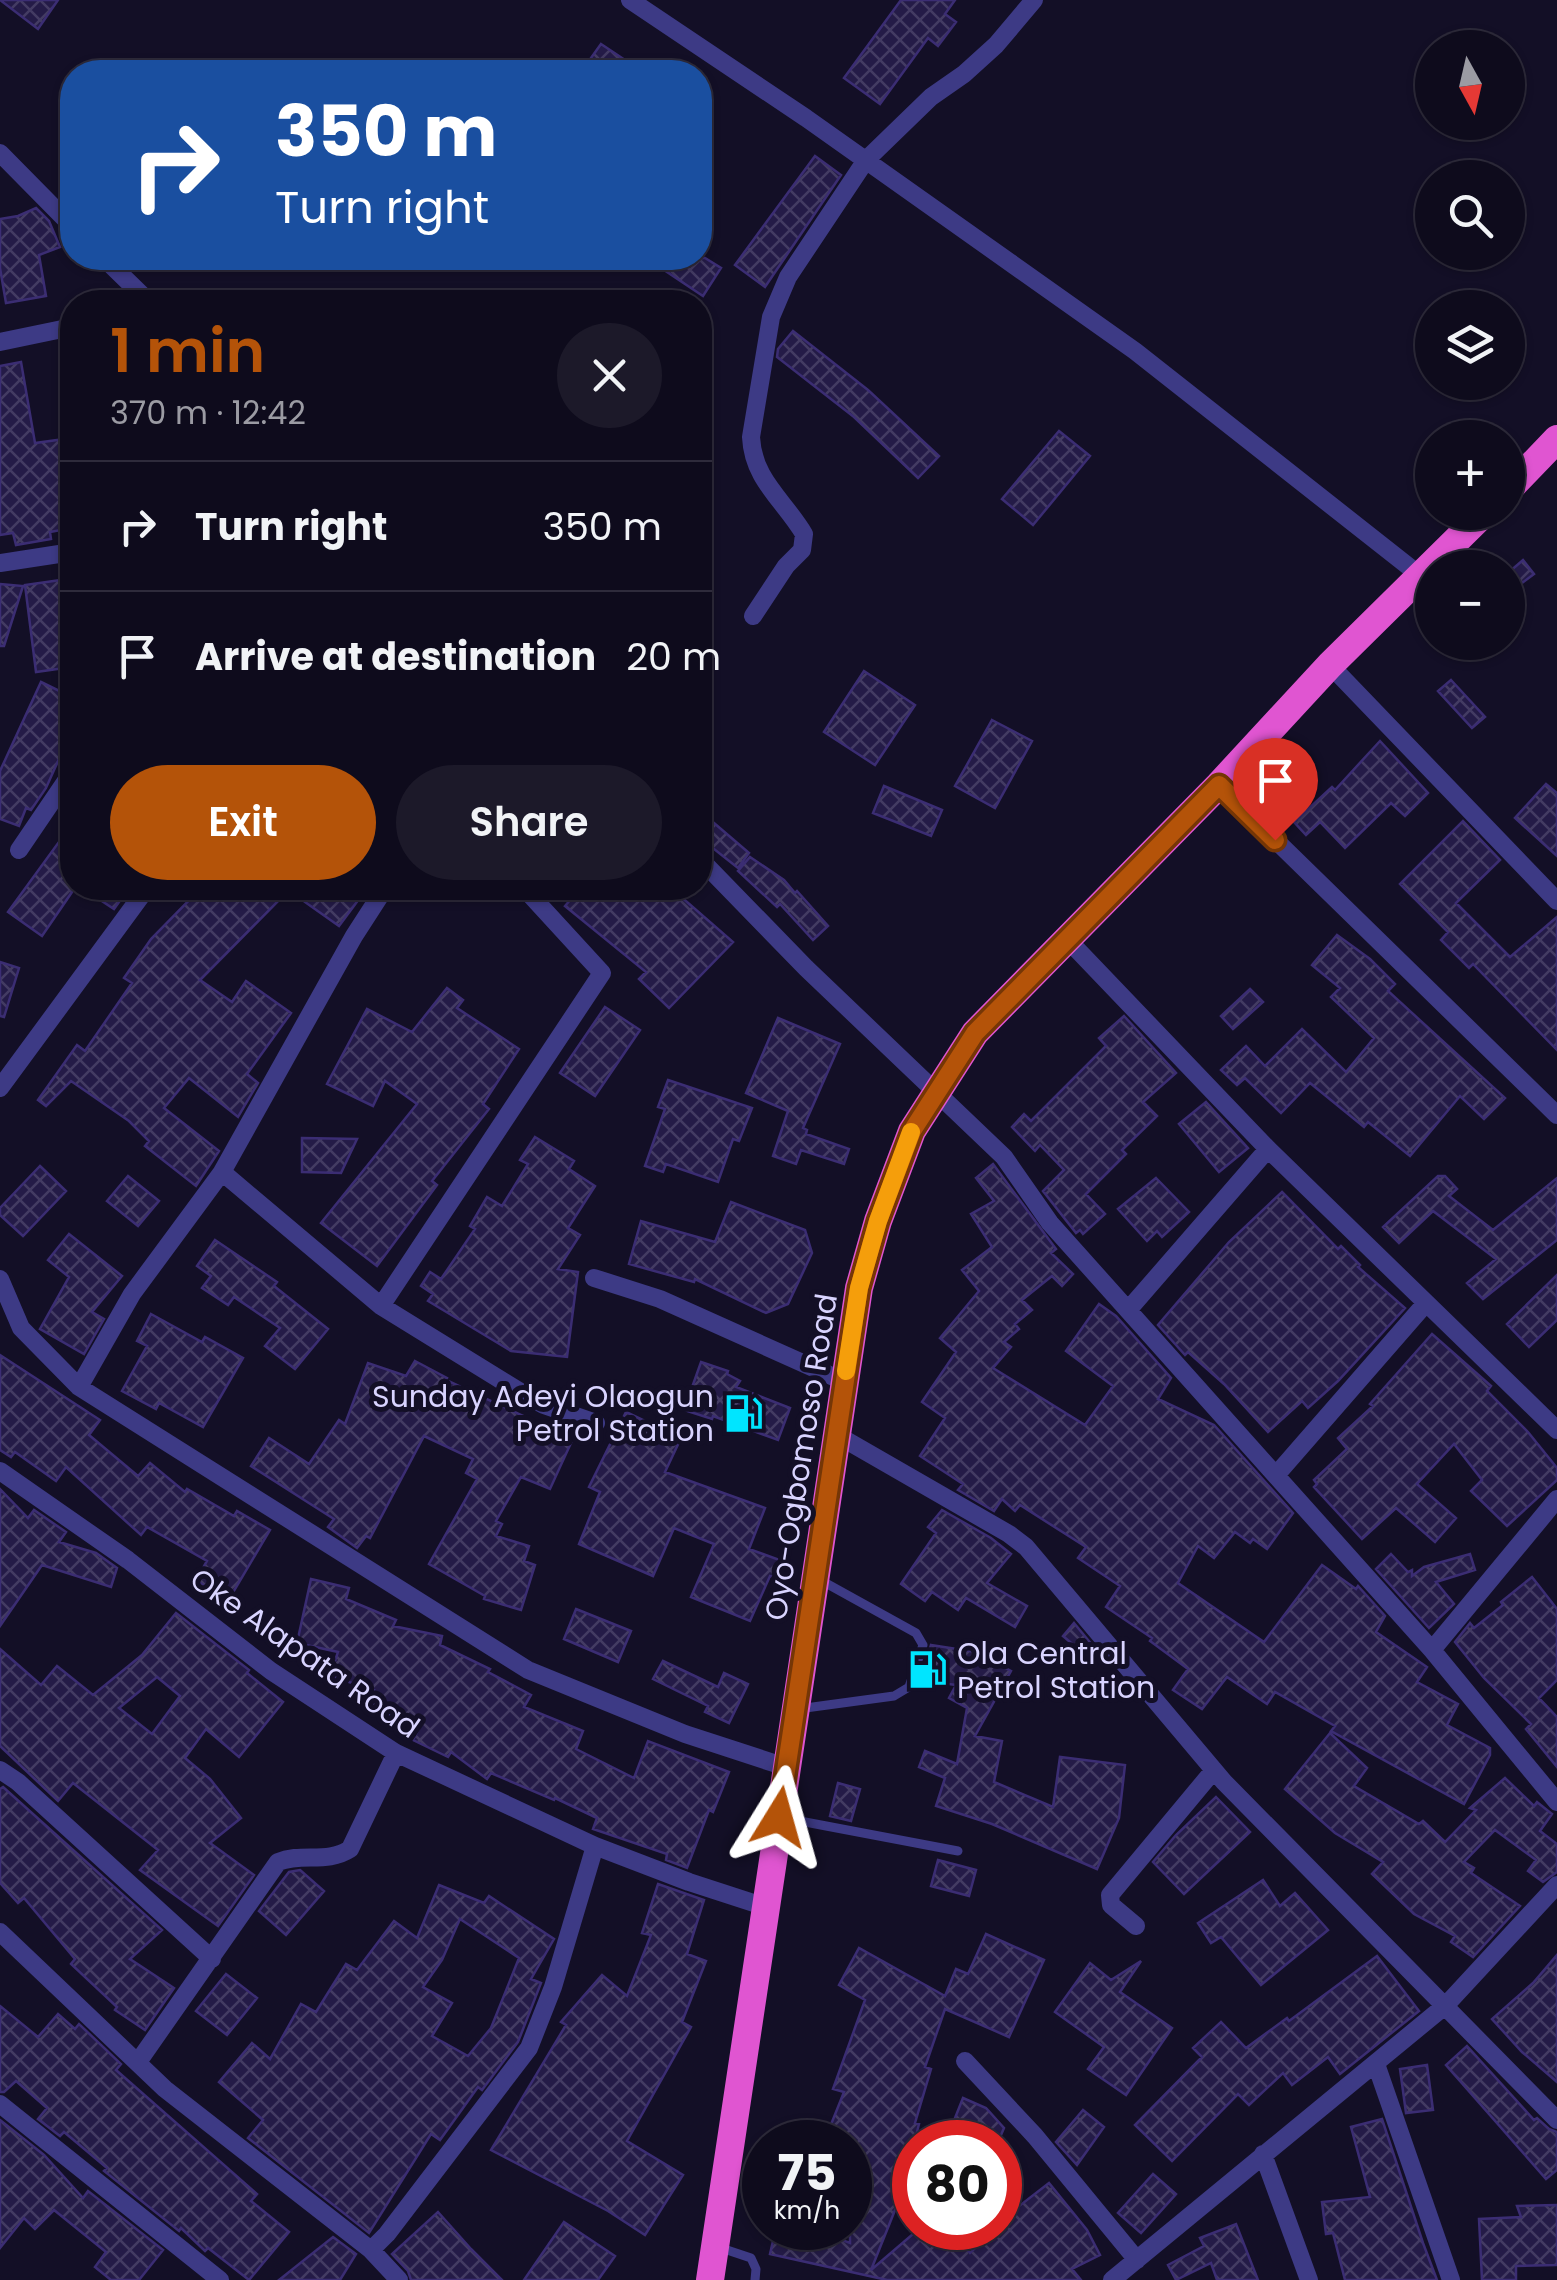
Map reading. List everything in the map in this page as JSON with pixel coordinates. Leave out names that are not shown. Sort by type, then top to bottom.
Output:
[{"type":"highway","points":[[1525,473],[1556,441]]},
{"type":"highway","name":"Oyo-Ogbomoso Road","points":[[1448,550],[1467,530]]},
{"type":"highway","name":"Oyo-Ogbomoso Road","points":[[710,2280],[859,1288],[878,1221],[912,1131],[975,1033],[1219,785],[1330,665],[1415,583]]},
{"type":"street","points":[[630,0],[866,160],[1134,352],[1415,571]]},
{"type":"street","points":[[753,616],[786,566],[802,550],[804,534],[761,478],[751,438],[770,317],[788,277],[866,160],[932,97],[996,45],[1034,0]]},
{"type":"street","points":[[0,154],[60,214]]},
{"type":"street","points":[[116,270],[136,290]]},
{"type":"street","points":[[0,342],[60,330]]},
{"type":"street","points":[[0,563],[60,554]]},
{"type":"street","points":[[1330,665],[1557,900]]},
{"type":"street","points":[[1219,785],[1557,1115]]},
{"type":"street","points":[[19,850],[60,790]]},
{"type":"street","points":[[712,871],[806,968],[1004,1158],[1050,1223],[1432,1650],[1557,1802]]},
{"type":"street","points":[[0,1088],[138,900]]},
{"type":"street","points":[[79,1387],[132,1294],[222,1172],[377,900]]},
{"type":"street","points":[[381,1306],[602,973],[535,900]]},
{"type":"street","points":[[1066,939],[1268,1149],[1557,1430]]},
{"type":"street","points":[[1128,1308],[1268,1149]]},
{"type":"street","points":[[222,1172],[381,1306],[533,1399],[596,1423]]},
{"type":"street","points":[[594,1278],[660,1300],[844,1382]]},
{"type":"street","points":[[0,1279],[21,1328],[79,1387],[528,1670],[685,1734],[786,1767]]},
{"type":"street","points":[[1276,1474],[1426,1303]]},
{"type":"street","points":[[837,1435],[1026,1547],[1214,1770],[1557,2120]]},
{"type":"street","name":"Oke Alapata Road","points":[[0,1471],[128,1560],[272,1671],[396,1754],[595,1846],[766,1907]]},
{"type":"street","points":[[1432,1650],[1557,1498]]},
{"type":"street","points":[[138,2062],[278,1862],[291,1857],[339,1856],[350,1849],[396,1754]]},
{"type":"street","points":[[0,1770],[18,1782],[212,1959]]},
{"type":"street","points":[[1136,1926],[1111,1905],[1110,1895],[1214,1770]]},
{"type":"street","points":[[372,2250],[528,2048],[553,1987],[595,1846]]},
{"type":"street","points":[[1112,2280],[1446,2006],[1557,1886]]},
{"type":"street","points":[[0,1932],[165,2089],[372,2250],[399,2280]]},
{"type":"street","points":[[965,2061],[1035,2136],[1137,2260]]},
{"type":"street","points":[[1376,2064],[1451,2280]]},
{"type":"street","points":[[0,2104],[220,2280]]},
{"type":"street","points":[[1263,2154],[1309,2280]]},
{"type":"lane","points":[[795,1710],[894,1696],[908,1688],[923,1645],[916,1633],[815,1578]]},
{"type":"lane","points":[[779,1817],[958,1851]]},
{"type":"lane","points":[[714,2245],[750,2258],[756,2270],[755,2280]]},
{"type":"building","points":[[0,0],[58,0],[38,29]]},
{"type":"building","points":[[901,0],[955,0],[945,14],[956,22],[938,46],[928,38],[880,104],[844,78]]},
{"type":"building","points":[[601,44],[625,60],[590,60]]},
{"type":"building","points":[[815,156],[841,175],[765,287],[735,265]]},
{"type":"building","points":[[36,208],[49,221],[60,247],[39,255],[46,296],[6,303],[0,268],[0,219]]},
{"type":"building","points":[[712,262],[721,268],[707,290],[694,290],[664,270],[712,270]]},
{"type":"building","points":[[793,331],[868,390],[939,456],[918,478],[854,417],[777,357],[778,349]]},
{"type":"building","points":[[21,362],[35,443],[60,440],[60,530],[50,532],[51,539],[16,545],[13,533],[0,535],[0,366]]},
{"type":"building","points":[[1059,431],[1090,456],[1033,525],[1002,499]]},
{"type":"building","points":[[1525,563],[1534,574],[1525,581]]},
{"type":"building","points":[[60,580],[60,669],[36,672],[25,585]]},
{"type":"building","points":[[0,584],[23,586],[4,646],[0,646]]},
{"type":"building","points":[[864,671],[915,705],[875,765],[824,732]]},
{"type":"building","points":[[1451,680],[1485,717],[1472,728],[1438,691]]},
{"type":"building","points":[[41,682],[60,691],[60,757],[46,788],[31,810],[26,808],[19,826],[0,819],[0,771]]},
{"type":"building","points":[[992,720],[1032,741],[995,808],[955,786]]},
{"type":"building","points":[[1380,741],[1428,793],[1405,816],[1391,803],[1345,848],[1320,822],[1306,835],[1294,822],[1332,787],[1335,790]]},
{"type":"building","points":[[1546,784],[1557,793],[1557,856],[1515,818]]},
{"type":"building","points":[[884,786],[942,810],[931,836],[873,813]]},
{"type":"building","points":[[712,821],[749,853],[738,868],[712,847]]},
{"type":"building","points":[[1463,821],[1500,860],[1456,903],[1510,957],[1557,917],[1557,1050],[1473,964],[1469,968],[1441,940],[1448,932],[1400,884]]},
{"type":"building","points":[[60,840],[60,900],[67,900],[42,936],[8,912]]},
{"type":"building","points":[[750,857],[797,891],[828,926],[813,940],[780,904],[777,907],[738,871]]},
{"type":"building","points":[[100,900],[120,900],[114,909]]},
{"type":"building","points":[[189,900],[279,900],[200,980],[232,1002],[246,981],[291,1013],[247,1074],[258,1083],[238,1117],[189,1078],[164,1108],[219,1151],[196,1186],[145,1146],[149,1141],[129,1121],[71,1081],[46,1106],[38,1100],[77,1045],[85,1051],[132,983],[124,978],[151,939]]},
{"type":"building","points":[[307,900],[358,900],[339,926]]},
{"type":"building","points":[[570,900],[685,900],[733,942],[669,1008],[639,979],[646,972],[565,906]]},
{"type":"building","points":[[1337,935],[1370,959],[1395,984],[1388,991],[1505,1098],[1484,1119],[1460,1096],[1410,1156],[1368,1122],[1364,1127],[1310,1083],[1281,1113],[1245,1078],[1237,1085],[1221,1070],[1246,1046],[1265,1066],[1302,1029],[1346,1072],[1374,1038],[1331,997],[1340,988],[1312,965]]},
{"type":"building","points":[[0,962],[19,968],[4,1017],[0,1016]]},
{"type":"building","points":[[447,988],[463,1000],[457,1008],[519,1049],[483,1104],[489,1109],[432,1181],[437,1185],[377,1266],[321,1223],[417,1104],[385,1081],[373,1106],[327,1084],[367,1009],[412,1032]]},
{"type":"building","points":[[1250,989],[1263,1002],[1233,1029],[1221,1016]]},
{"type":"building","points":[[605,1007],[640,1030],[595,1096],[560,1073]]},
{"type":"building","points":[[1124,1016],[1176,1073],[1143,1102],[1157,1116],[1086,1194],[1105,1214],[1083,1234],[1080,1230],[1076,1233],[1043,1191],[1064,1170],[1040,1145],[1035,1151],[1012,1127],[1024,1114],[1031,1121],[1106,1046],[1099,1038]]},
{"type":"building","points":[[778,1018],[840,1044],[803,1128],[806,1134],[849,1149],[844,1164],[801,1150],[796,1164],[773,1156],[788,1111],[746,1093]]},
{"type":"building","points":[[668,1080],[752,1108],[739,1141],[733,1139],[718,1182],[666,1164],[663,1172],[645,1166],[665,1109],[658,1107]]},
{"type":"building","points":[[1206,1102],[1248,1148],[1219,1172],[1179,1124]]},
{"type":"building","points":[[535,1137],[574,1161],[569,1169],[595,1186],[568,1228],[580,1235],[558,1269],[578,1272],[567,1357],[511,1351],[428,1301],[433,1294],[421,1286],[430,1272],[441,1279],[475,1229],[470,1226],[487,1197],[502,1206],[528,1164],[520,1160]]},
{"type":"building","points":[[302,1138],[357,1139],[341,1173],[302,1172]]},
{"type":"building","points":[[993,1164],[1056,1249],[1051,1253],[1073,1274],[1062,1286],[1052,1276],[1022,1300],[1032,1310],[1015,1324],[1019,1329],[1004,1342],[1011,1347],[993,1368],[1085,1425],[1113,1386],[1066,1351],[1099,1304],[1116,1316],[1171,1378],[1158,1399],[1214,1425],[1293,1513],[1267,1549],[1235,1532],[1214,1558],[1198,1546],[1178,1583],[1264,1642],[1322,1565],[1356,1589],[1358,1586],[1385,1616],[1376,1632],[1427,1667],[1417,1682],[1458,1704],[1447,1725],[1490,1748],[1464,1804],[1331,1731],[1335,1726],[1275,1692],[1267,1704],[1227,1677],[1202,1709],[1173,1690],[1188,1669],[1150,1641],[1152,1638],[1106,1607],[1120,1586],[1078,1558],[1086,1547],[1020,1505],[1015,1511],[1002,1499],[994,1511],[958,1490],[963,1484],[920,1456],[945,1418],[922,1402],[956,1352],[940,1338],[979,1291],[962,1270],[992,1247],[971,1214],[994,1201],[976,1178]]},
{"type":"building","points":[[40,1166],[66,1191],[23,1236],[0,1215],[0,1208]]},
{"type":"building","points":[[128,1176],[159,1201],[138,1226],[107,1201]]},
{"type":"building","points":[[1438,1176],[1445,1176],[1457,1189],[1449,1196],[1493,1230],[1557,1178],[1557,1240],[1483,1299],[1467,1283],[1496,1259],[1433,1211],[1399,1243],[1383,1227]]},
{"type":"building","points":[[1156,1178],[1189,1212],[1162,1237],[1157,1231],[1147,1241],[1118,1209]]},
{"type":"building","points":[[1282,1192],[1338,1249],[1341,1246],[1358,1267],[1405,1308],[1338,1381],[1308,1408],[1302,1401],[1268,1432],[1224,1384],[1188,1352],[1185,1355],[1158,1325],[1229,1242]]},
{"type":"building","points":[[731,1202],[805,1230],[812,1253],[788,1304],[766,1313],[695,1279],[694,1282],[629,1264],[641,1221],[715,1242]]},
{"type":"building","points":[[69,1234],[122,1276],[92,1312],[104,1319],[84,1354],[40,1329],[69,1277],[48,1260]]},
{"type":"building","points":[[215,1240],[277,1282],[274,1286],[328,1329],[295,1369],[265,1346],[280,1328],[234,1297],[228,1305],[202,1288],[211,1276],[197,1266]]},
{"type":"building","points":[[1557,1275],[1557,1320],[1529,1347],[1507,1324]]},
{"type":"building","points":[[151,1314],[202,1342],[205,1337],[243,1358],[203,1427],[159,1403],[156,1409],[122,1391],[147,1346],[137,1341]]},
{"type":"building","points":[[1432,1334],[1491,1386],[1487,1391],[1557,1468],[1557,1480],[1507,1526],[1471,1491],[1482,1480],[1454,1444],[1417,1484],[1456,1518],[1435,1542],[1396,1508],[1362,1539],[1314,1487],[1314,1480],[1347,1449],[1338,1438],[1373,1406],[1370,1404]]},
{"type":"building","points":[[0,1355],[100,1420],[89,1435],[138,1476],[150,1463],[185,1492],[187,1489],[234,1516],[237,1511],[270,1530],[228,1601],[196,1580],[207,1561],[147,1527],[141,1535],[66,1467],[56,1481],[15,1452],[11,1457],[0,1450]]},
{"type":"building","points":[[415,1361],[446,1380],[532,1420],[529,1425],[571,1443],[550,1489],[521,1477],[496,1521],[502,1524],[496,1536],[529,1546],[524,1561],[535,1565],[521,1610],[484,1599],[485,1596],[429,1564],[477,1479],[466,1473],[473,1459],[424,1436],[370,1538],[366,1536],[357,1548],[328,1527],[334,1519],[251,1466],[269,1438],[309,1464],[339,1420],[345,1424],[368,1363],[406,1376]]},
{"type":"building","points":[[701,1362],[728,1371],[740,1381],[736,1387],[790,1408],[778,1440],[713,1416],[712,1419],[684,1410]]},
{"type":"building","points":[[626,1412],[681,1438],[665,1472],[765,1508],[749,1549],[785,1562],[779,1579],[770,1576],[750,1621],[691,1597],[714,1544],[674,1528],[653,1576],[579,1544],[600,1492],[589,1487]]},
{"type":"building","points":[[0,1489],[28,1518],[34,1510],[66,1532],[59,1542],[96,1553],[117,1568],[111,1587],[42,1565],[0,1626]]},
{"type":"building","points":[[942,1510],[1011,1554],[987,1583],[1027,1606],[1015,1627],[966,1598],[958,1610],[932,1592],[925,1601],[901,1584],[936,1533],[928,1527]]},
{"type":"building","points":[[1391,1554],[1408,1572],[1412,1570],[1412,1576],[1424,1567],[1470,1554],[1475,1570],[1436,1582],[1454,1604],[1429,1628],[1376,1569]]},
{"type":"building","points":[[1532,1577],[1557,1609],[1557,1680],[1539,1698],[1557,1717],[1557,1767],[1526,1729],[1531,1724],[1484,1678],[1455,1642],[1470,1623],[1474,1628]]},
{"type":"building","points":[[311,1579],[349,1588],[346,1599],[396,1620],[393,1626],[442,1636],[440,1645],[490,1669],[488,1672],[531,1695],[524,1707],[583,1731],[576,1749],[634,1778],[648,1741],[729,1772],[713,1812],[709,1810],[687,1868],[666,1860],[667,1854],[593,1829],[597,1818],[555,1798],[491,1773],[487,1779],[451,1752],[448,1757],[413,1740],[421,1725],[368,1707],[374,1690],[330,1676],[338,1652],[297,1643]]},
{"type":"building","points":[[576,1609],[631,1631],[618,1662],[564,1639]]},
{"type":"building","points":[[176,1613],[283,1702],[239,1757],[206,1729],[185,1758],[210,1779],[241,1818],[210,1843],[254,1875],[218,1926],[140,1870],[158,1850],[73,1783],[58,1801],[0,1746],[0,1649],[41,1685],[57,1666],[93,1695],[142,1655]],"holes":[[[157,1677],[180,1696],[152,1734],[119,1708]]]},
{"type":"building","points":[[1074,1623],[1102,1657],[1096,1664],[1063,1636]]},
{"type":"building","points":[[931,1645],[976,1652],[1011,1671],[975,1736],[1002,1741],[994,1782],[1053,1807],[1060,1757],[1125,1765],[1119,1818],[1097,1869],[992,1824],[936,1806],[945,1778],[919,1767],[925,1751],[957,1764],[967,1708],[949,1698],[956,1685],[920,1680]]},
{"type":"building","points":[[663,1661],[718,1687],[724,1673],[748,1684],[729,1723],[705,1712],[708,1706],[653,1679]]},
{"type":"building","points":[[1330,1733],[1367,1768],[1354,1786],[1419,1824],[1423,1821],[1445,1842],[1476,1810],[1470,1808],[1505,1778],[1534,1806],[1537,1802],[1552,1814],[1540,1831],[1557,1844],[1557,1872],[1543,1882],[1528,1871],[1536,1860],[1495,1830],[1464,1862],[1474,1868],[1471,1873],[1520,1906],[1473,1957],[1451,1942],[1455,1936],[1414,1914],[1372,1874],[1383,1862],[1335,1833],[1285,1789]]},
{"type":"building","points":[[838,1783],[860,1789],[851,1821],[830,1816]]},
{"type":"building","points":[[3,1787],[162,1930],[130,1959],[174,1988],[145,2030],[115,2010],[117,2007],[71,1964],[75,1959],[24,1898],[18,1903],[0,1883]]},
{"type":"building","points":[[1216,1797],[1250,1832],[1184,1894],[1153,1862]]},
{"type":"building","points":[[938,1860],[976,1870],[969,1896],[931,1886]]},
{"type":"building","points":[[300,1870],[324,1891],[286,1935],[259,1911],[289,1872]]},
{"type":"building","points":[[1263,1880],[1280,1906],[1295,1893],[1328,1930],[1261,1985],[1221,1937],[1211,1943],[1198,1923]]},
{"type":"building","points":[[658,1884],[704,1900],[687,1954],[706,1961],[682,2022],[691,2027],[627,2141],[683,2175],[645,2235],[608,2211],[491,2150],[566,2025],[561,2022],[602,1975],[627,1996],[651,1935],[642,1933]]},
{"type":"building","points":[[439,1885],[484,1903],[489,1896],[554,1939],[531,1979],[541,1983],[518,2042],[482,2090],[478,2087],[440,2140],[431,2134],[369,2233],[248,2138],[263,2120],[219,2082],[252,2043],[270,2059],[301,2004],[316,2012],[346,1964],[357,1970],[394,1921],[417,1938]],"holes":[[[460,1919],[519,1958],[491,2028],[468,2056],[432,2036],[452,2003],[423,1987],[442,1960]]]},
{"type":"building","points":[[986,1934],[1044,1960],[1009,2037],[945,2009],[925,2067],[931,2069],[916,2120],[892,2120],[892,2218],[871,2270],[894,2250],[1022,2250],[1022,2204],[1049,2183],[1087,2230],[1100,2255],[1072,2269],[1081,2280],[887,2280],[770,2254],[771,2250],[872,2250],[872,2120],[833,2120],[844,2092],[833,2089],[865,2000],[839,1985],[859,1948],[945,1996],[956,1969],[968,1974]]},
{"type":"building","points":[[1557,1955],[1557,2082],[1492,2019],[1533,1983]]},
{"type":"building","points":[[1377,1956],[1419,2011],[1340,2074],[1328,2057],[1292,2085],[1283,2073],[1249,2105],[1238,2094],[1172,2161],[1135,2125],[1202,2057],[1193,2048],[1221,2022],[1246,2048]]},
{"type":"building","points":[[1141,1961],[1120,1992],[1172,2028],[1126,2095],[1088,2069],[1104,2047],[1055,2012],[1090,1963],[1111,1980]]},
{"type":"building","points":[[226,1974],[257,1998],[227,2035],[196,2011]]},
{"type":"building","points":[[0,2006],[38,2037],[58,2014],[75,2029],[79,2024],[121,2064],[116,2070],[257,2194],[251,2201],[289,2232],[249,2280],[208,2248],[205,2251],[181,2228],[179,2231],[104,2171],[107,2168],[64,2132],[60,2136],[38,2119],[47,2108],[16,2081],[0,2092]]},
{"type":"building","points":[[1467,2046],[1534,2120],[1537,2118],[1557,2132],[1557,2170],[1546,2179],[1446,2065]]},
{"type":"building","points":[[1427,2065],[1433,2110],[1406,2113],[1400,2069]]},
{"type":"building","points":[[963,2098],[986,2108],[997,2120],[954,2120]]},
{"type":"building","points":[[1083,2110],[1104,2127],[1077,2165],[1056,2142]]},
{"type":"building","points":[[1382,2119],[1437,2280],[1345,2280],[1333,2233],[1326,2234],[1322,2202],[1370,2197],[1351,2127]]},
{"type":"building","points":[[0,2120],[44,2155],[83,2198],[88,2191],[163,2250],[139,2280],[111,2280],[95,2267],[106,2252],[54,2210],[35,2229],[24,2218],[0,2248]]},
{"type":"building","points":[[1153,2174],[1176,2194],[1141,2233],[1118,2213]]},
{"type":"building","points":[[1557,2205],[1557,2265],[1516,2266],[1516,2280],[1482,2280],[1479,2219],[1521,2217],[1517,2206]]},
{"type":"building","points":[[438,2212],[502,2280],[411,2280],[392,2254]]},
{"type":"building","points":[[564,2222],[615,2256],[598,2280],[524,2280]]},
{"type":"building","points":[[1236,2224],[1258,2280],[1217,2280],[1211,2263],[1176,2280],[1168,2265],[1204,2246],[1200,2238]]},
{"type":"building","points":[[333,2237],[356,2254],[340,2280],[279,2280]]},
{"type":"slow traffic","points":[[846,1371],[859,1288],[878,1221],[911,1132]]},
{"type":"place","name":"Sunday Adeyi Olaogun Petrol Station","points":[[744,1413]]},
{"type":"place","name":"Ola Central Petrol Station","points":[[927,1670]]},
{"type":"route","points":[[779,1817],[859,1288],[878,1221],[912,1131],[975,1033],[1219,785],[1275,840]]}]
